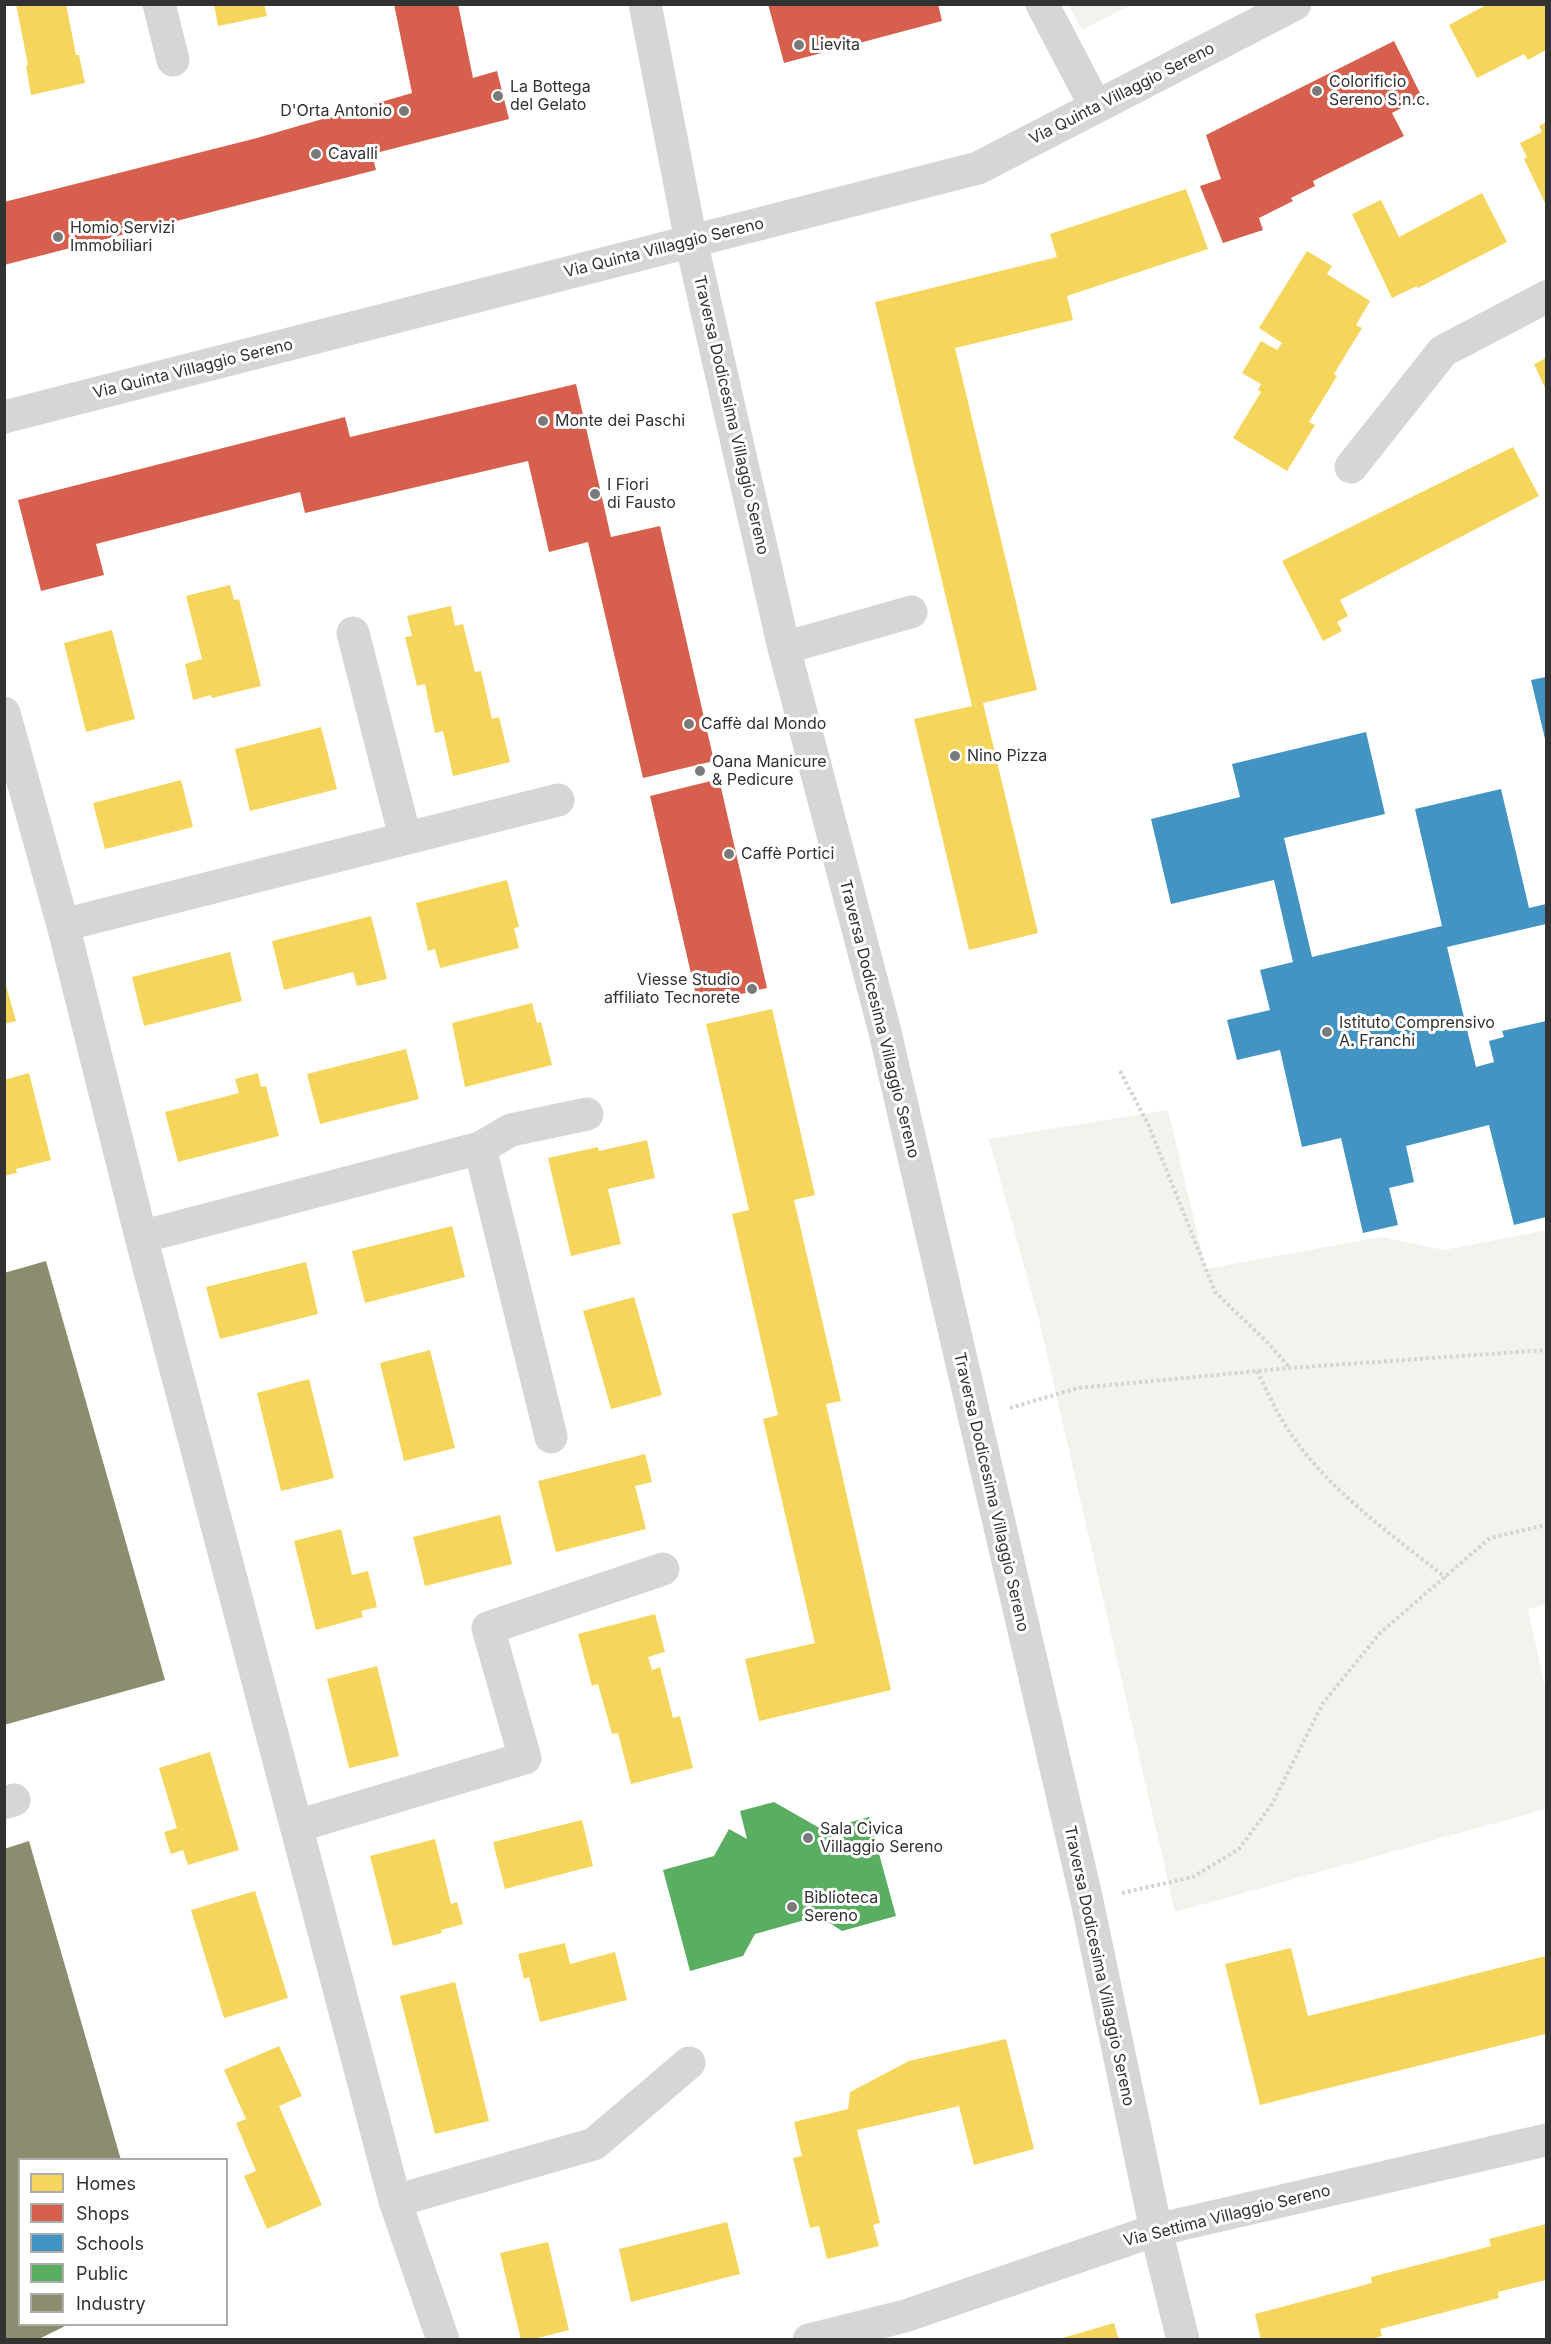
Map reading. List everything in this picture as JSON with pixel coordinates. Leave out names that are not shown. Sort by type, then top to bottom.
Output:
[{"type":"street","points":[[159,4],[173,60]]},
{"type":"street","name":"Traversa Dodicesima Villaggio Sereno","points":[[645,4],[691,241],[784,648],[884,1028],[1086,1901],[1156,2230],[1183,2340]]},
{"type":"street","points":[[1042,4],[1096,107]]},
{"type":"street","name":"Via Quinta Villaggio Sereno","points":[[4,417],[978,168],[1295,4]]},
{"type":"street","points":[[1351,467],[1443,351],[1546,297]]},
{"type":"street","points":[[784,648],[911,612]]},
{"type":"street","points":[[353,633],[405,837]]},
{"type":"street","points":[[4,713],[10,748],[63,925],[141,1237],[395,2201],[443,2340]]},
{"type":"street","points":[[63,925],[558,800]]},
{"type":"street","points":[[141,1237],[480,1148],[511,1130],[587,1114]]},
{"type":"street","points":[[480,1148],[551,1437]]},
{"type":"street","points":[[297,1826],[525,1758],[488,1628],[663,1569]]},
{"type":"street","points":[[395,2201],[594,2144],[689,2063]]},
{"type":"street","name":"Via Settima Villaggio Sereno","points":[[809,2340],[905,2316],[1156,2230],[1546,2140]]},
{"type":"path","points":[[1120,1071],[1149,1126],[1215,1292],[1267,1341],[1290,1368]]},
{"type":"path","points":[[975,1419],[1078,1388],[1290,1368],[1546,1350]]},
{"type":"path","points":[[1257,1371],[1287,1429],[1324,1474],[1371,1518],[1446,1578]]},
{"type":"path","points":[[1086,1901],[1193,1876],[1239,1849],[1272,1804],[1323,1703],[1380,1633],[1490,1538],[1546,1525]]},
{"type":"shaded area","points":[[1069,5],[1131,5],[1082,30]]},
{"type":"shaded area","points":[[1168,1110],[1206,1269],[1381,1237],[1444,1250],[1546,1230],[1546,1604],[1528,1609],[1546,1691],[1546,1809],[1175,1912],[1039,1320],[989,1139]]},
{"type":"building: Homes","points":[[16,4],[66,4],[76,55],[79,55],[85,83],[31,95],[26,66],[28,65]]},
{"type":"building: Homes","points":[[214,4],[264,4],[267,16],[218,26]]},
{"type":"building: Homes","points":[[1488,4],[1546,4],[1546,50],[1528,60],[1524,54],[1477,78],[1449,25]]},
{"type":"building: Homes","points":[[1546,122],[1546,205],[1524,159],[1527,157],[1520,143],[1542,132],[1539,126]]},
{"type":"building: Homes","points":[[1186,189],[1208,249],[1067,296],[1073,320],[955,348],[1037,690],[983,703],[1038,933],[969,950],[914,719],[972,706],[875,302],[1057,257],[1050,234]]},
{"type":"building: Homes","points":[[1482,193],[1507,242],[1418,288],[1417,286],[1392,298],[1352,214],[1381,200],[1399,237]]},
{"type":"building: Homes","points":[[1307,251],[1332,266],[1327,274],[1370,301],[1356,325],[1362,328],[1309,422],[1315,425],[1287,471],[1233,438],[1261,392],[1258,390],[1261,384],[1242,373],[1261,341],[1277,350],[1282,343],[1259,328]]},
{"type":"building: Homes","points":[[1546,358],[1546,390],[1534,364]]},
{"type":"building: Homes","points":[[1513,447],[1539,496],[1340,600],[1348,616],[1337,622],[1342,631],[1323,641],[1282,561]]},
{"type":"building: Homes","points":[[230,585],[234,600],[239,599],[261,686],[212,698],[211,695],[193,700],[185,664],[202,659],[186,596]]},
{"type":"building: Homes","points":[[451,606],[455,626],[463,624],[475,672],[481,671],[492,719],[499,717],[510,762],[453,776],[443,731],[435,733],[425,684],[417,686],[405,637],[412,636],[407,616]]},
{"type":"building: Homes","points":[[112,630],[135,719],[86,732],[64,643]]},
{"type":"building: Homes","points":[[321,727],[337,789],[250,811],[235,749]]},
{"type":"building: Homes","points":[[181,780],[193,827],[105,849],[93,803]]},
{"type":"building: Homes","points":[[507,880],[519,927],[514,928],[519,948],[440,968],[435,949],[428,951],[416,903]]},
{"type":"building: Homes","points":[[371,916],[387,979],[357,986],[353,972],[284,990],[272,941]]},
{"type":"building: Homes","points":[[230,952],[242,1001],[144,1026],[132,977]]},
{"type":"building: Homes","points":[[4,978],[16,1021],[4,1024]]},
{"type":"building: Homes","points":[[532,1003],[537,1023],[541,1022],[552,1065],[465,1087],[452,1023]]},
{"type":"building: Homes","points":[[772,1009],[815,1195],[794,1200],[841,1401],[826,1404],[891,1690],[759,1721],[745,1659],[815,1643],[763,1419],[778,1415],[732,1214],[749,1210],[706,1024]]},
{"type":"building: Homes","points":[[406,1049],[419,1099],[320,1124],[307,1074]]},
{"type":"building: Homes","points":[[29,1073],[51,1160],[16,1169],[17,1173],[4,1176],[4,1080]]},
{"type":"building: Homes","points":[[258,1073],[261,1087],[266,1086],[279,1136],[178,1162],[165,1112],[239,1093],[235,1079]]},
{"type":"building: Homes","points":[[647,1140],[655,1178],[608,1189],[621,1244],[571,1256],[548,1158],[598,1147],[599,1151]]},
{"type":"building: Homes","points":[[452,1226],[465,1277],[365,1303],[352,1251]]},
{"type":"building: Homes","points":[[306,1262],[318,1314],[220,1339],[206,1287]]},
{"type":"building: Homes","points":[[634,1297],[662,1395],[611,1409],[583,1311]]},
{"type":"building: Homes","points":[[430,1350],[455,1448],[404,1461],[380,1363]]},
{"type":"building: Homes","points":[[309,1379],[334,1478],[281,1491],[257,1393]]},
{"type":"building: Homes","points":[[645,1454],[652,1482],[635,1486],[646,1529],[556,1552],[538,1481]]},
{"type":"building: Homes","points":[[500,1515],[512,1564],[425,1586],[413,1537]]},
{"type":"building: Homes","points":[[341,1529],[352,1575],[368,1571],[377,1607],[361,1611],[363,1617],[316,1630],[294,1541]]},
{"type":"building: Homes","points":[[655,1614],[665,1652],[648,1657],[652,1670],[660,1667],[673,1718],[680,1716],[693,1768],[631,1784],[618,1733],[612,1734],[598,1684],[592,1686],[578,1634]]},
{"type":"building: Homes","points":[[377,1666],[399,1756],[349,1768],[327,1679]]},
{"type":"building: Homes","points":[[210,1752],[239,1850],[188,1865],[183,1850],[171,1854],[164,1832],[177,1828],[159,1768]]},
{"type":"building: Homes","points":[[582,1820],[593,1866],[505,1889],[493,1842]]},
{"type":"building: Homes","points":[[435,1839],[451,1904],[457,1902],[463,1924],[441,1930],[442,1933],[393,1946],[370,1856]]},
{"type":"building: Homes","points":[[255,1891],[288,1998],[224,2018],[191,1910]]},
{"type":"building: Homes","points":[[565,1943],[570,1964],[615,1952],[627,2000],[540,2022],[529,1977],[524,1979],[518,1954]]},
{"type":"building: Homes","points":[[1291,1948],[1308,2016],[1546,1956],[1546,2034],[1260,2105],[1225,1964]]},
{"type":"building: Homes","points":[[455,1982],[489,2121],[435,2134],[400,1996]]},
{"type":"building: Homes","points":[[1006,2039],[1034,2149],[974,2165],[959,2106],[857,2130],[880,2223],[873,2225],[879,2246],[827,2259],[819,2226],[810,2228],[793,2158],[802,2156],[794,2122],[848,2109],[850,2092],[909,2061]]},
{"type":"building: Homes","points":[[279,2046],[302,2096],[279,2106],[322,2205],[267,2229],[244,2176],[256,2171],[236,2123],[246,2119],[224,2070]]},
{"type":"building: Homes","points":[[727,2222],[740,2274],[631,2302],[619,2249]]},
{"type":"building: Homes","points":[[1546,2224],[1546,2280],[1498,2292],[1499,2298],[1380,2329],[1382,2336],[1368,2340],[1261,2340],[1255,2314],[1372,2283],[1371,2277],[1491,2246],[1489,2239]]},
{"type":"building: Homes","points":[[548,2242],[569,2330],[530,2340],[521,2340],[500,2253]]},
{"type":"building: Homes","points":[[1114,2323],[1119,2340],[1059,2340],[1059,2339]]},
{"type":"building: Shops","points":[[394,4],[458,4],[473,78],[497,71],[509,119],[372,154],[376,170],[4,265],[4,202],[257,138],[412,93]]},
{"type":"building: Shops","points":[[768,4],[938,4],[942,21],[784,63]]},
{"type":"building: Shops","points":[[1394,41],[1422,97],[1392,113],[1404,136],[1313,181],[1315,186],[1291,198],[1293,201],[1259,218],[1263,230],[1223,243],[1200,186],[1221,179],[1206,135]]},
{"type":"building: Shops","points":[[576,384],[611,537],[660,526],[714,761],[643,778],[588,542],[549,552],[528,461],[305,513],[300,492],[96,544],[104,575],[41,591],[18,500],[345,417],[350,437]]},
{"type":"building: Shops","points":[[719,779],[767,988],[698,1004],[650,796]]},
{"type":"building: Schools","points":[[1546,677],[1546,743],[1531,680]]},
{"type":"building: Schools","points":[[1366,732],[1385,814],[1284,838],[1312,957],[1442,926],[1415,809],[1501,789],[1529,908],[1546,904],[1546,924],[1447,947],[1476,1067],[1494,1062],[1489,1041],[1504,1037],[1502,1031],[1546,1021],[1546,1217],[1514,1225],[1489,1125],[1406,1146],[1414,1182],[1389,1188],[1398,1225],[1363,1233],[1341,1138],[1302,1147],[1280,1050],[1237,1060],[1227,1020],[1270,1010],[1260,970],[1293,962],[1274,880],[1171,904],[1151,819],[1240,797],[1232,764]]},
{"type":"building: Public","points":[[774,1802],[823,1830],[869,1817],[896,1916],[842,1931],[819,1916],[755,1934],[743,1956],[690,1971],[663,1870],[714,1856],[729,1829],[747,1839],[740,1811]]},
{"type":"building: Industry","points":[[46,1261],[165,1680],[4,1725],[4,1273]]},
{"type":"building: Industry","points":[[29,1841],[120,2158],[18,2158],[18,2326],[65,2326],[37,2340],[4,2340],[4,1849]]},
{"type":"place","name":"Lievita","points":[[799,45]]},
{"type":"place","name":"Colorificio Sereno S.n.c.","points":[[1317,91]]},
{"type":"place","name":"La Bottega del Gelato","points":[[498,96]]},
{"type":"place","name":"D'Orta Antonio","points":[[404,111]]},
{"type":"place","name":"Cavalli","points":[[316,154]]},
{"type":"place","name":"Homio Servizi Immobiliari","points":[[58,237]]},
{"type":"place","name":"Monte dei Paschi","points":[[543,421]]},
{"type":"place","name":"I Fiori di Fausto","points":[[595,494]]},
{"type":"place","name":"Caffè dal Mondo","points":[[689,724]]},
{"type":"place","name":"Nino Pizza","points":[[955,756]]},
{"type":"place","name":"Oana Manicure & Pedicure","points":[[700,771]]},
{"type":"place","name":"Caffè Portici","points":[[729,854]]},
{"type":"place","name":"Viesse Studio affiliato Tecnorete","points":[[752,989]]},
{"type":"place","name":"Istituto Comprensivo A. Franchi","points":[[1327,1032]]},
{"type":"place","name":"Sala Civica Villaggio Sereno","points":[[808,1838]]},
{"type":"place","name":"Biblioteca Sereno","points":[[792,1907]]}]
